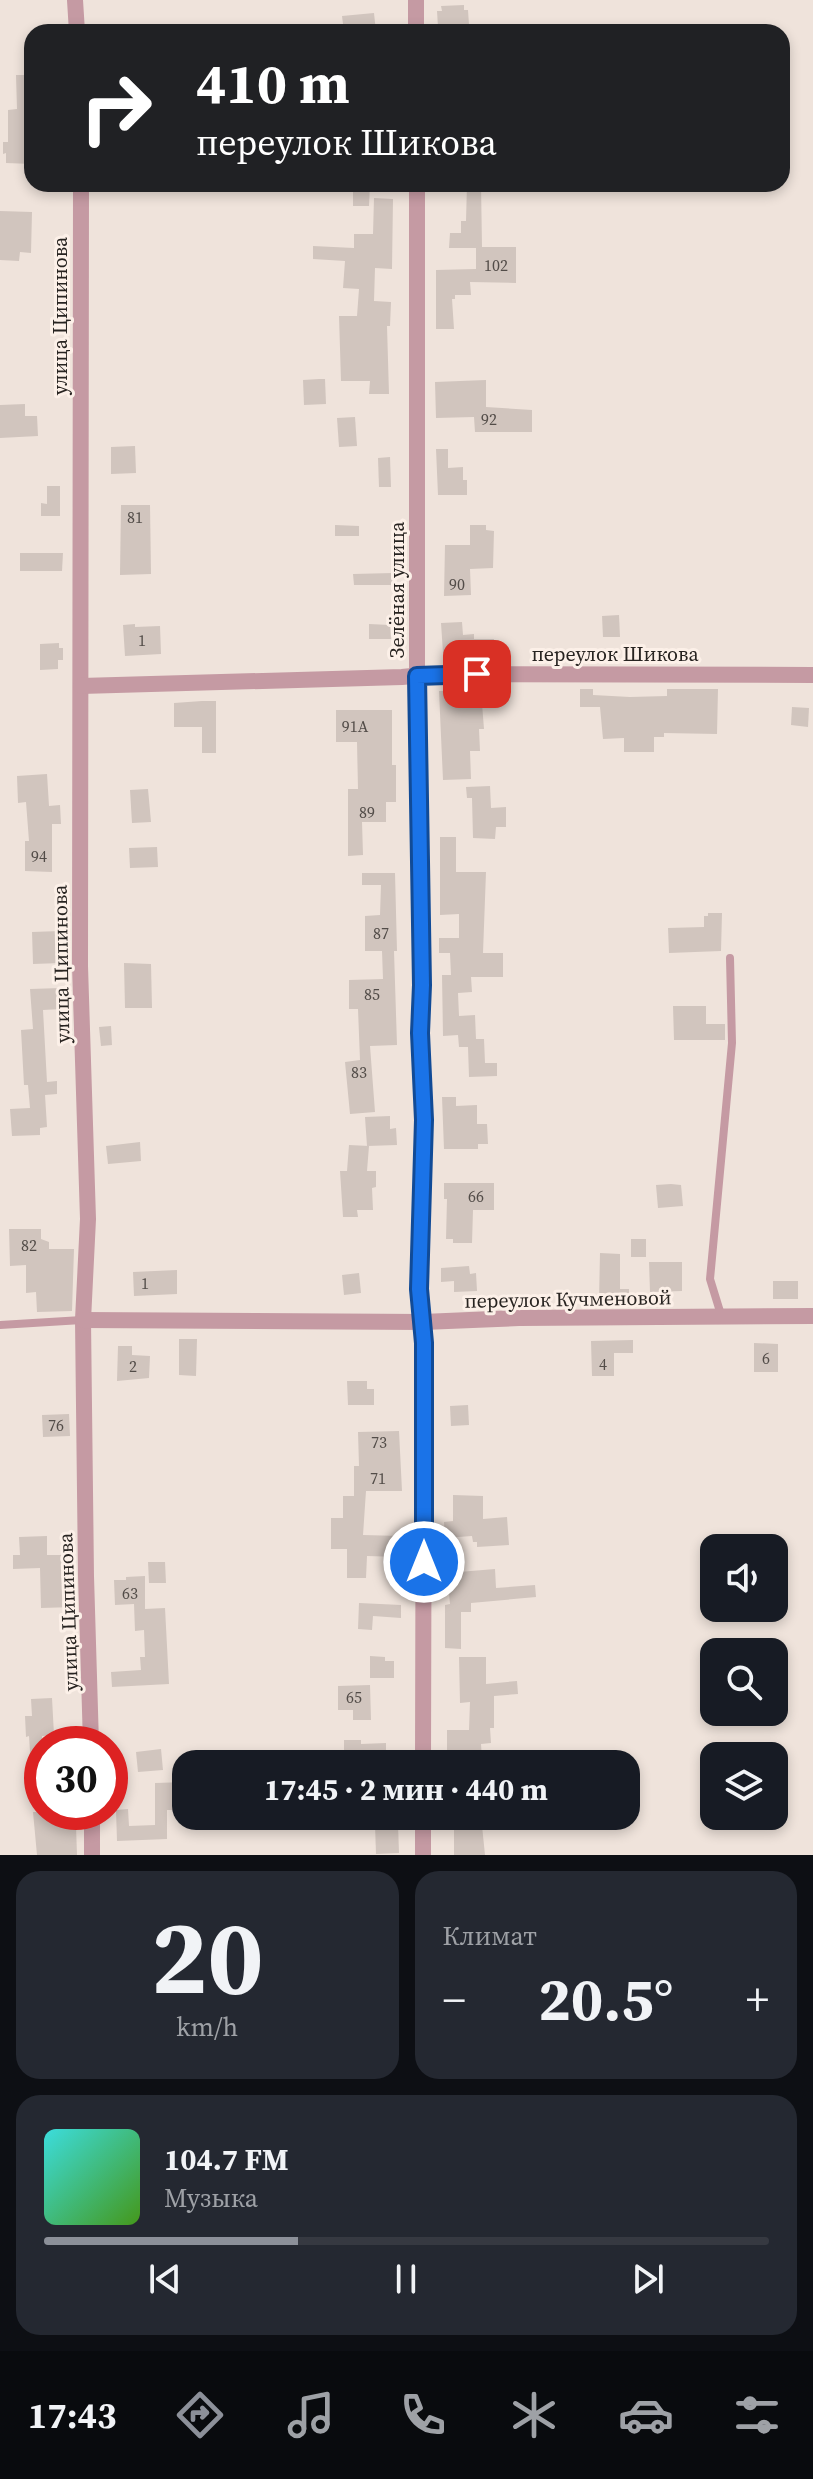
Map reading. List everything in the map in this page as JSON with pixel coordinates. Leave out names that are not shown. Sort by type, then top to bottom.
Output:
[{"type":"street","points":[[75,0],[76,24]]},
{"type":"street","points":[[416,0],[416,24]]},
{"type":"street","name":"улица Ципинова","points":[[81,192],[80,966],[88,1219],[83,1320],[90,1726]]},
{"type":"street","name":"Зелёная улица","points":[[417,192],[417,676],[422,985],[420,1033],[424,1120],[419,1289],[423,1322],[423,1750]]},
{"type":"street","name":"переулок Шикова","points":[[81,686],[417,676],[813,675]]},
{"type":"street","name":"переулок Кучменовой","points":[[83,1320],[423,1322],[519,1318],[813,1316]]},
{"type":"street","points":[[92,1830],[92,1855]]},
{"type":"street","points":[[423,1830],[423,1855]]},
{"type":"lane","points":[[722,1318],[710,1279],[732,1043],[730,958]]},
{"type":"lane","points":[[0,1325],[83,1320]]},
{"type":"building","points":[[464,5],[464,10],[468,10],[469,24],[438,24],[437,11],[442,11],[441,6]]},
{"type":"building","points":[[374,13],[375,24],[343,24],[342,16]]},
{"type":"building","points":[[16,75],[24,75],[24,164],[6,163],[6,153],[3,154],[3,142],[8,142],[8,110],[17,109]]},
{"type":"building","points":[[353,192],[370,192],[369,206],[353,206]]},
{"type":"building","points":[[467,192],[481,192],[482,247],[516,247],[516,283],[470,282],[471,295],[455,295],[452,299],[454,329],[436,329],[436,270],[476,269],[476,248],[449,248],[450,233],[461,233],[461,221],[466,221]]},
{"type":"building","points":[[374,198],[393,199],[392,269],[375,268],[374,301],[391,302],[390,326],[387,326],[389,394],[369,394],[370,381],[341,381],[339,316],[357,316],[359,289],[343,288],[345,261],[313,259],[313,246],[354,248],[354,234],[373,234]]},
{"type":"building","points":[[0,211],[32,212],[31,253],[20,252],[19,261],[0,260]]},
{"type":"building","points":[[325,379],[326,404],[304,405],[303,380]]},
{"type":"building","points":[[486,380],[486,407],[532,410],[532,432],[475,432],[474,417],[436,418],[435,382]]},
{"type":"building","points":[[25,404],[25,416],[37,416],[38,436],[0,438],[0,405]]},
{"type":"building","points":[[355,417],[357,446],[339,447],[337,418]]},
{"type":"building","points":[[135,446],[136,473],[111,474],[111,447]]},
{"type":"building","points":[[436,449],[448,449],[448,468],[463,467],[467,495],[438,495]]},
{"type":"building","points":[[390,457],[391,487],[379,487],[378,458]]},
{"type":"building","points":[[47,486],[60,486],[60,516],[41,516],[41,503],[47,504]]},
{"type":"building","points":[[121,505],[150,505],[151,574],[120,575]]},
{"type":"building","points":[[335,525],[359,526],[359,536],[335,536]]},
{"type":"building","points":[[470,525],[486,525],[486,530],[494,531],[493,568],[470,569],[471,595],[444,596],[445,545],[470,545]]},
{"type":"building","points":[[20,553],[63,553],[62,571],[20,571]]},
{"type":"building","points":[[393,573],[393,585],[354,585],[353,574]]},
{"type":"building","points":[[619,615],[620,637],[603,637],[602,616]]},
{"type":"building","points":[[462,622],[463,635],[474,634],[474,639],[494,639],[495,660],[483,661],[483,650],[443,653],[441,623]]},
{"type":"building","points":[[135,624],[135,627],[160,626],[161,654],[125,656],[123,625]]},
{"type":"building","points":[[369,624],[390,625],[391,639],[369,639]]},
{"type":"building","points":[[59,643],[59,648],[63,648],[63,660],[58,660],[58,669],[40,670],[40,644]]},
{"type":"building","points":[[580,689],[593,689],[593,695],[630,697],[667,696],[667,689],[718,689],[717,734],[664,733],[664,737],[654,737],[654,752],[624,752],[624,738],[603,739],[600,707],[580,707]]},
{"type":"building","points":[[439,691],[481,691],[484,729],[479,729],[480,751],[470,751],[471,779],[443,780]]},
{"type":"building","points":[[216,701],[216,753],[202,753],[202,727],[174,727],[174,703]]},
{"type":"building","points":[[792,707],[809,708],[808,727],[791,725]]},
{"type":"building","points":[[336,710],[392,710],[396,802],[386,802],[386,822],[362,822],[363,855],[348,856],[348,789],[358,789],[357,742],[336,742]]},
{"type":"building","points":[[47,774],[49,806],[60,805],[61,824],[52,824],[52,872],[25,871],[25,841],[29,841],[26,802],[18,803],[17,776]]},
{"type":"building","points":[[490,786],[491,808],[506,807],[506,827],[496,827],[495,839],[473,838],[472,798],[467,798],[466,787]]},
{"type":"building","points":[[148,789],[151,822],[132,823],[130,790]]},
{"type":"building","points":[[440,837],[456,837],[456,872],[486,872],[483,953],[503,953],[503,977],[471,977],[472,992],[458,993],[459,1016],[475,1015],[476,1039],[484,1039],[485,1063],[497,1063],[497,1076],[469,1077],[468,1047],[459,1047],[458,1035],[443,1036],[442,975],[451,975],[450,953],[439,953],[439,938],[459,938],[459,914],[440,915]]},
{"type":"building","points":[[157,847],[158,867],[130,868],[129,848]]},
{"type":"building","points":[[362,873],[395,873],[397,1045],[370,1046],[375,1112],[350,1114],[345,1062],[360,1060],[358,1009],[349,1009],[349,980],[383,979],[382,951],[365,951],[365,916],[380,915],[381,885],[362,885]]},
{"type":"building","points":[[722,913],[721,951],[669,953],[668,928],[704,927],[704,916]]},
{"type":"building","points":[[60,931],[61,963],[33,964],[32,932]]},
{"type":"building","points":[[124,963],[151,964],[152,1008],[125,1008]]},
{"type":"building","points":[[61,988],[62,1009],[43,1010],[47,1082],[57,1081],[57,1094],[45,1095],[47,1127],[40,1128],[40,1135],[12,1136],[10,1109],[30,1108],[28,1085],[24,1085],[21,1030],[33,1029],[30,989]]},
{"type":"building","points":[[673,1006],[706,1006],[706,1024],[725,1024],[725,1040],[674,1040]]},
{"type":"building","points":[[111,1026],[112,1045],[101,1046],[99,1027]]},
{"type":"building","points":[[442,1097],[456,1097],[456,1106],[477,1105],[477,1124],[487,1124],[488,1144],[478,1144],[478,1149],[444,1149]]},
{"type":"building","points":[[390,1116],[390,1129],[396,1128],[397,1145],[367,1146],[365,1117]]},
{"type":"building","points":[[140,1142],[141,1161],[108,1164],[106,1146]]},
{"type":"building","points":[[349,1145],[369,1146],[367,1171],[376,1171],[376,1187],[372,1188],[373,1210],[357,1210],[358,1217],[343,1217],[340,1171],[347,1171]]},
{"type":"building","points":[[444,1183],[494,1183],[494,1210],[473,1210],[472,1243],[453,1243],[453,1239],[446,1239],[447,1199],[444,1199]]},
{"type":"building","points":[[656,1185],[681,1185],[683,1206],[658,1208]]},
{"type":"building","points":[[9,1229],[41,1229],[41,1239],[49,1242],[49,1249],[74,1249],[72,1311],[37,1312],[36,1292],[26,1293],[26,1265],[10,1266]]},
{"type":"building","points":[[631,1239],[646,1239],[646,1257],[631,1257]]},
{"type":"building","points":[[600,1253],[620,1254],[620,1289],[629,1289],[629,1301],[599,1301]]},
{"type":"building","points":[[649,1262],[682,1262],[682,1291],[650,1292]]},
{"type":"building","points":[[469,1266],[470,1274],[476,1273],[477,1291],[454,1292],[454,1281],[441,1282],[441,1268]]},
{"type":"building","points":[[177,1270],[177,1294],[134,1296],[133,1272]]},
{"type":"building","points":[[359,1273],[361,1293],[344,1295],[342,1275]]},
{"type":"building","points":[[773,1281],[798,1281],[798,1299],[773,1299]]},
{"type":"building","points":[[179,1339],[197,1339],[196,1376],[179,1375]]},
{"type":"building","points":[[633,1340],[633,1353],[614,1353],[614,1376],[592,1376],[591,1341]]},
{"type":"building","points":[[754,1343],[778,1344],[778,1372],[754,1372]]},
{"type":"building","points":[[118,1346],[132,1346],[132,1355],[150,1356],[149,1378],[117,1381]]},
{"type":"building","points":[[347,1381],[367,1381],[367,1389],[374,1389],[374,1405],[348,1405]]},
{"type":"building","points":[[468,1405],[469,1425],[451,1426],[450,1406]]},
{"type":"building","points":[[69,1414],[70,1436],[43,1437],[42,1415]]},
{"type":"building","points":[[399,1431],[402,1491],[366,1491],[363,1535],[400,1536],[400,1557],[367,1556],[366,1578],[347,1578],[347,1549],[331,1549],[331,1518],[343,1518],[343,1496],[354,1496],[354,1466],[359,1466],[358,1432]]},
{"type":"building","points":[[453,1495],[483,1496],[483,1519],[507,1517],[509,1545],[477,1547],[472,1536],[445,1538],[444,1522],[453,1521]]},
{"type":"building","points":[[47,1536],[47,1555],[75,1555],[75,1566],[72,1566],[74,1607],[41,1608],[40,1568],[13,1569],[13,1555],[20,1555],[19,1537]]},
{"type":"building","points":[[148,1562],[165,1562],[166,1583],[149,1583]]},
{"type":"building","points":[[495,1569],[496,1588],[535,1585],[536,1597],[471,1603],[471,1612],[461,1612],[461,1649],[445,1648],[445,1605],[450,1604],[447,1573]]},
{"type":"building","points":[[145,1576],[145,1609],[165,1608],[169,1684],[112,1687],[111,1672],[141,1670],[140,1657],[145,1657],[144,1630],[135,1631],[134,1604],[115,1605],[114,1580]]},
{"type":"building","points":[[359,1603],[401,1605],[401,1618],[373,1616],[372,1630],[358,1629]]},
{"type":"building","points":[[370,1656],[394,1661],[394,1678],[370,1678]]},
{"type":"building","points":[[459,1657],[486,1657],[486,1684],[517,1681],[518,1694],[494,1696],[491,1743],[481,1744],[481,1750],[447,1750],[447,1730],[469,1730],[470,1702],[460,1703]]},
{"type":"building","points":[[370,1685],[371,1720],[353,1720],[353,1710],[338,1710],[338,1686]]},
{"type":"building","points":[[52,1698],[54,1726],[25,1726],[25,1716],[32,1716],[31,1699]]},
{"type":"building","points":[[344,1740],[361,1740],[361,1744],[386,1743],[386,1750],[344,1750]]},
{"type":"building","points":[[161,1749],[163,1770],[138,1772],[136,1752]]},
{"type":"building","points":[[172,1782],[172,1810],[167,1810],[167,1839],[117,1841],[117,1830],[128,1830],[128,1809],[129,1826],[155,1825],[155,1783]]},
{"type":"building","points":[[35,1830],[76,1830],[77,1855],[37,1855]]},
{"type":"building","points":[[375,1830],[398,1830],[399,1853],[376,1854]]},
{"type":"building","points":[[454,1830],[482,1830],[485,1855],[454,1855]]},
{"type":"route","points":[[424,1562],[424,1343],[419,1289],[424,1120],[420,1033],[422,985],[417,676],[477,674]]}]
